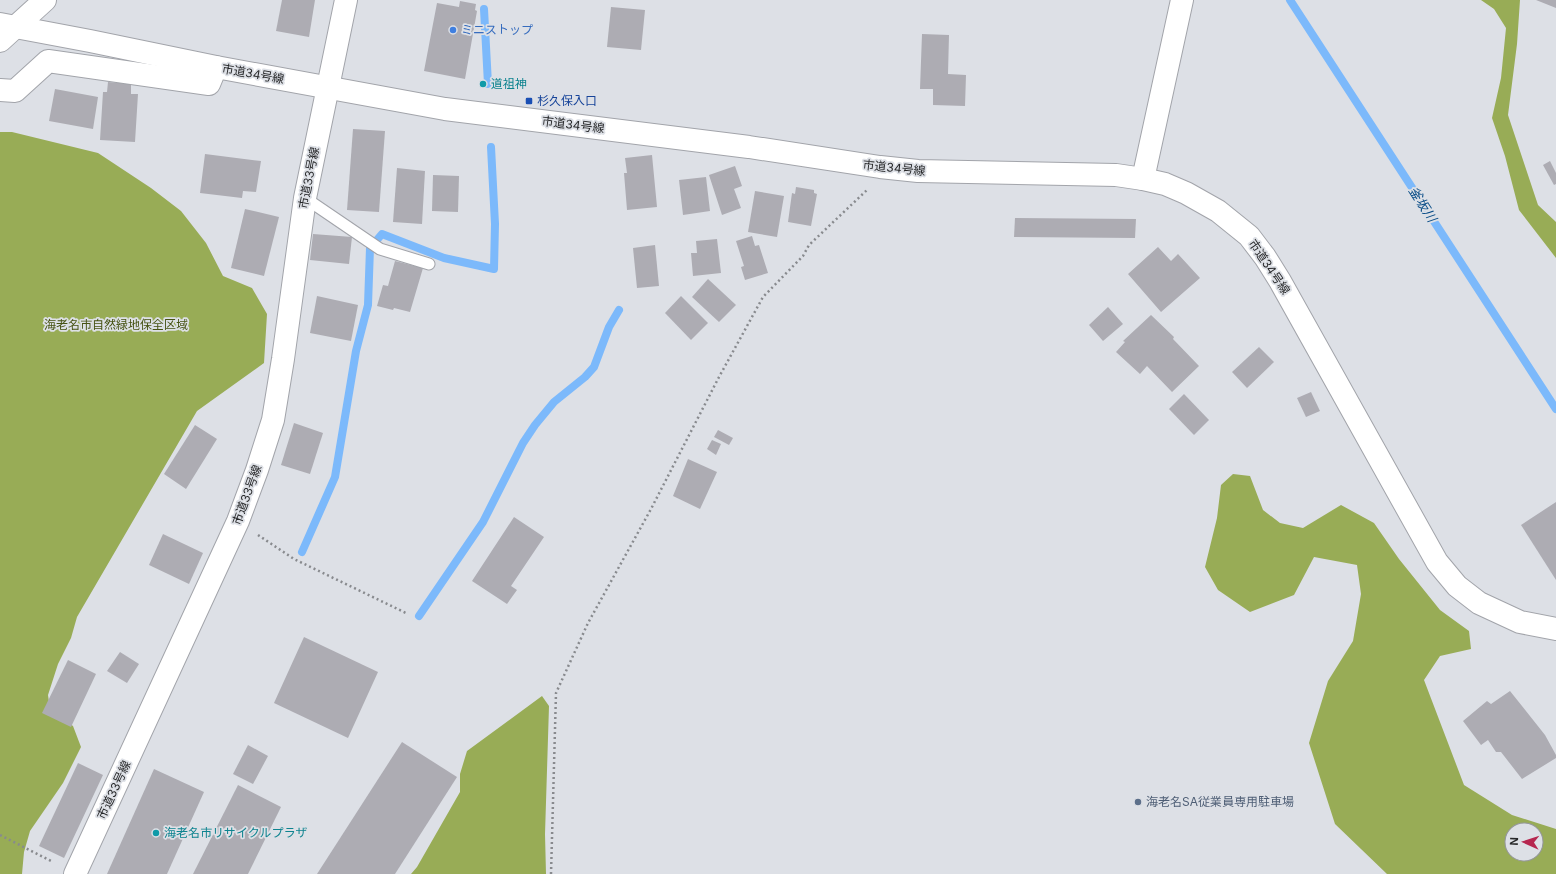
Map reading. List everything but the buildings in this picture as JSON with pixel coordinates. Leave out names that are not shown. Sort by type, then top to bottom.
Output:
[{"type":"street","points":[[0,41],[8,26],[45,0]]},
{"type":"street","name":"市道33号線","points":[[75,874],[238,521],[257,470],[273,420],[305,198],[346,0]]},
{"type":"street","points":[[1143,180],[1182,0]]},
{"type":"street","name":"市道34号線","points":[[8,26],[216,67],[445,109],[749,147],[880,167],[918,171],[1116,176],[1166,184],[1186,193],[1218,211],[1249,236],[1265,257],[1280,281],[1436,562],[1457,586],[1479,603],[1520,622],[1556,629]]},
{"type":"street","points":[[0,90],[15,91],[48,61],[210,84],[216,67]]},
{"type":"lane","points":[[305,198],[380,249],[429,264]]},
{"type":"path","points":[[551,874],[556,693],[588,623],[651,509],[719,377],[763,297],[803,256],[809,245],[868,190],[880,167]]},
{"type":"path","points":[[238,521],[294,559],[408,614]]},
{"type":"path","points":[[0,835],[54,863]]},
{"type":"green space","points":[[1481,0],[1520,0],[1517,44],[1508,115],[1538,205],[1556,222],[1556,258],[1519,210],[1505,156],[1492,118],[1501,78],[1506,28],[1494,9]]},
{"type":"green space","name":"海老名市自然緑地保全区域","points":[[0,132],[12,132],[98,153],[151,188],[181,211],[206,243],[223,276],[252,288],[267,314],[264,363],[197,411],[77,617],[71,638],[58,664],[48,695],[50,709],[73,726],[81,747],[63,783],[30,831],[24,852],[22,874],[0,874]]},
{"type":"green space","points":[[1233,474],[1250,476],[1263,510],[1280,523],[1303,528],[1341,505],[1374,523],[1399,559],[1440,610],[1469,631],[1471,649],[1440,656],[1424,680],[1464,785],[1512,815],[1534,822],[1504,822],[1504,862],[1544,862],[1544,825],[1556,829],[1556,874],[1387,874],[1335,824],[1309,743],[1328,681],[1353,641],[1361,594],[1357,565],[1314,557],[1294,595],[1250,612],[1218,590],[1205,567],[1217,518],[1221,485]]},
{"type":"green space","points":[[542,696],[549,706],[545,834],[546,874],[411,874],[417,867],[460,792],[460,774],[467,751]]},
{"type":"waterway","name":"釜坂川","points":[[1290,0],[1556,409]]},
{"type":"waterway","points":[[484,9],[488,84]]},
{"type":"waterway","points":[[302,552],[335,477],[356,351],[368,305],[370,248],[382,234],[444,258],[494,269],[495,224],[491,147]]},
{"type":"waterway","points":[[419,616],[483,522],[523,443],[535,425],[554,402],[585,377],[594,367],[609,327],[619,310]]},
{"type":"place","name":"ミニストップ","points":[[453,30]]},
{"type":"place","name":"道祖神","points":[[483,84]]},
{"type":"place","name":"杉久保入口","points":[[529,101]]},
{"type":"place","name":"海老名SA従業員専用駐車場","points":[[1138,802]]},
{"type":"place","name":"海老名市リサイクルプラザ","points":[[156,833]]}]
